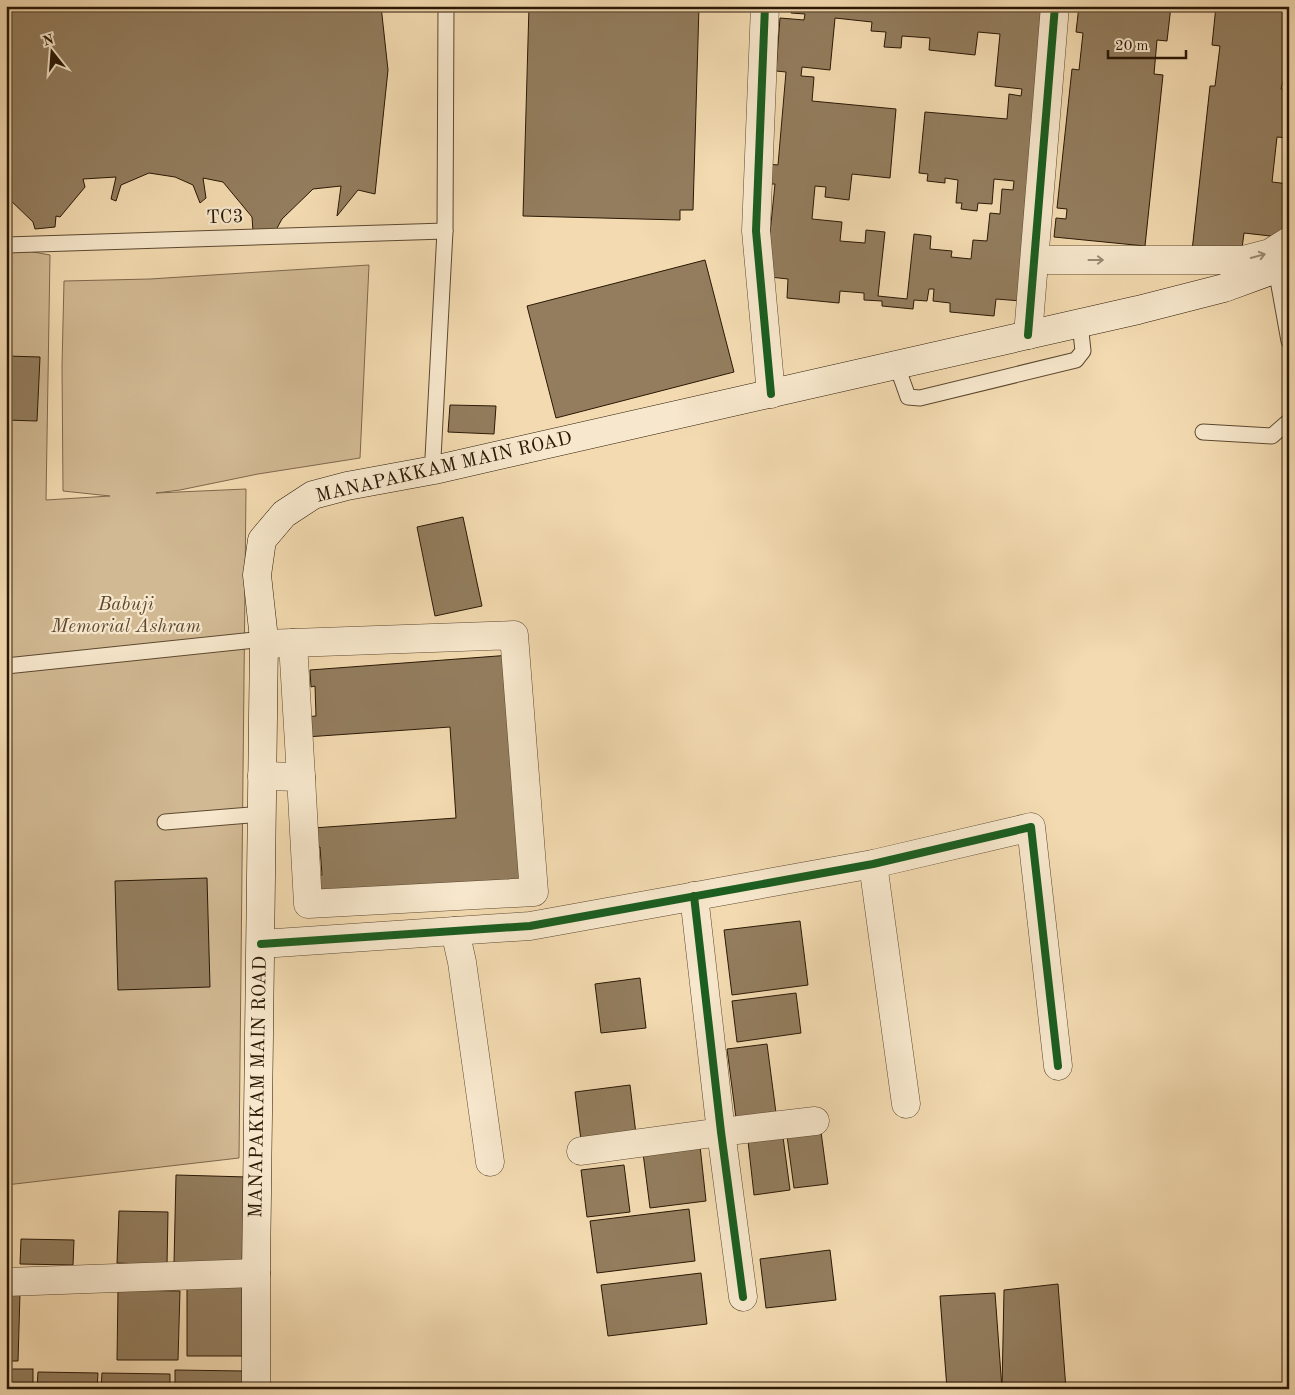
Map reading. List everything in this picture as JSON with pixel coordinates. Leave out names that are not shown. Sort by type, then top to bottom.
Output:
[{"type":"street","points":[[764,6],[756,231],[765,346],[771,394]]},
{"type":"street","points":[[1035,333],[1055,6]]},
{"type":"street","points":[[1035,333],[1048,260],[1065,6]]},
{"type":"street","points":[[1048,260],[1243,260],[1270,253],[1289,241]]},
{"type":"street","name":"MANAPAKKAM MAIN ROAD","points":[[256,1389],[264,642],[257,575],[262,540],[284,514],[313,494],[434,470],[1080,324],[1224,288],[1282,264]]},
{"type":"street","points":[[264,642],[514,635],[534,892],[308,904],[293,642]]},
{"type":"street","points":[[262,776],[301,777]]},
{"type":"street","points":[[261,944],[530,926],[873,864],[1031,827],[1058,1066]]},
{"type":"street","points":[[873,864],[906,1104]]},
{"type":"street","points":[[694,896],[721,1132],[743,1297]]},
{"type":"street","points":[[455,931],[462,962],[490,1162]]},
{"type":"street","points":[[581,1152],[815,1121]]},
{"type":"street","points":[[6,1282],[256,1273]]},
{"type":"lane","points":[[434,470],[432,458],[445,231],[446,6]]},
{"type":"lane","name":"TC3","points":[[6,245],[445,231]]},
{"type":"lane","points":[[1282,264],[1289,341]]},
{"type":"lane","points":[[897,366],[908,397],[920,398],[1076,360],[1083,351],[1080,324]]},
{"type":"lane","points":[[1203,432],[1272,436],[1289,421]]},
{"type":"lane","points":[[6,666],[264,642]]},
{"type":"lane","points":[[165,822],[262,814]]},
{"type":"green space","name":"Babuji Memorial Ashram","points":[[6,247],[50,255],[46,500],[110,496],[63,491],[62,366],[64,281],[150,279],[369,265],[360,458],[156,493],[246,489],[239,1158],[6,1185]]},
{"type":"building","points":[[6,6],[381,6],[388,70],[375,194],[358,190],[337,216],[341,186],[313,189],[282,219],[276,230],[253,231],[252,217],[223,182],[203,178],[206,198],[200,203],[193,185],[175,177],[149,173],[121,185],[116,201],[111,199],[116,177],[83,179],[85,187],[60,217],[56,216],[55,227],[35,229],[33,222],[6,196]]},
{"type":"building","points":[[529,6],[699,6],[693,210],[680,210],[680,220],[523,216]]},
{"type":"building","points":[[791,6],[1048,6],[1021,301],[996,299],[994,316],[950,312],[950,303],[933,301],[934,289],[929,289],[927,301],[914,300],[913,309],[882,306],[882,301],[864,300],[864,293],[840,291],[839,303],[787,298],[788,279],[770,277],[768,253],[775,184],[765,184],[767,164],[778,165],[786,72],[776,71],[780,18],[804,20],[805,14],[791,13]],"holes":[[[835,18],[872,22],[871,31],[886,32],[884,47],[901,48],[902,36],[930,38],[929,50],[975,55],[978,32],[1000,34],[995,86],[1022,89],[1021,96],[1009,94],[1007,119],[925,112],[919,173],[928,174],[927,181],[945,183],[945,178],[958,180],[956,203],[962,203],[961,209],[977,211],[978,203],[992,204],[994,179],[1014,181],[1013,190],[1002,189],[1000,214],[990,213],[987,241],[973,240],[971,259],[951,257],[952,251],[930,249],[931,236],[914,234],[907,299],[878,296],[885,232],[866,230],[865,243],[840,241],[842,222],[812,219],[815,186],[826,187],[825,197],[849,200],[852,174],[890,178],[896,109],[812,101],[814,77],[801,76],[802,67],[830,70]]]},
{"type":"building","points":[[1079,6],[1171,6],[1167,41],[1157,40],[1154,74],[1163,75],[1145,246],[1054,237],[1056,218],[1066,219],[1067,209],[1057,208],[1072,69],[1079,70],[1083,33],[1076,32]]},
{"type":"building","points":[[1216,6],[1289,6],[1289,60],[1281,89],[1289,90],[1289,138],[1277,137],[1272,182],[1289,184],[1288,238],[1244,233],[1241,256],[1192,251],[1210,86],[1215,86],[1220,46],[1212,45]]},
{"type":"building","points":[[705,260],[734,372],[556,418],[527,306]]},
{"type":"building","points":[[6,356],[40,357],[37,421],[6,420]]},
{"type":"building","points":[[450,405],[496,406],[494,434],[448,432]]},
{"type":"building","points":[[463,517],[482,606],[435,616],[417,527]]},
{"type":"building","points":[[511,655],[527,882],[316,898],[315,875],[322,875],[320,847],[314,847],[313,828],[456,818],[450,727],[306,737],[305,717],[316,716],[315,686],[311,687],[310,670]]},
{"type":"building","points":[[207,878],[210,987],[118,990],[115,881]]},
{"type":"building","points":[[800,921],[808,985],[732,995],[724,930]]},
{"type":"building","points":[[640,978],[646,1028],[601,1033],[595,984]]},
{"type":"building","points":[[796,993],[801,1033],[737,1042],[732,1001]]},
{"type":"building","points":[[767,1044],[776,1113],[736,1118],[727,1049]]},
{"type":"building","points":[[630,1085],[636,1134],[581,1140],[575,1092]]},
{"type":"building","points":[[821,1132],[828,1184],[794,1188],[787,1136]]},
{"type":"building","points":[[783,1137],[790,1190],[754,1195],[748,1141]]},
{"type":"building","points":[[700,1146],[706,1201],[650,1208],[643,1153]]},
{"type":"building","points":[[624,1165],[630,1212],[587,1217],[581,1170]]},
{"type":"building","points":[[176,1175],[247,1177],[245,1265],[174,1263]]},
{"type":"building","points":[[689,1209],[695,1261],[597,1273],[590,1221]]},
{"type":"building","points":[[119,1211],[168,1212],[167,1265],[117,1263]]},
{"type":"building","points":[[21,1239],[74,1240],[73,1265],[20,1264]]},
{"type":"building","points":[[830,1250],[836,1300],[766,1308],[760,1259]]},
{"type":"building","points":[[701,1273],[707,1324],[608,1336],[601,1285]]},
{"type":"building","points":[[187,1280],[243,1281],[243,1356],[187,1356]]},
{"type":"building","points":[[1058,1284],[1066,1389],[1002,1389],[1004,1290]]},
{"type":"building","points":[[118,1290],[180,1291],[178,1360],[117,1360]]},
{"type":"building","points":[[6,1293],[20,1293],[18,1361],[6,1361]]},
{"type":"building","points":[[995,1293],[1002,1389],[947,1389],[940,1296]]},
{"type":"building","points":[[6,1369],[33,1369],[33,1389],[6,1389]]},
{"type":"building","points":[[175,1370],[244,1371],[243,1389],[175,1389]]},
{"type":"building","points":[[38,1372],[98,1373],[97,1389],[37,1389]]},
{"type":"building","points":[[102,1373],[170,1374],[170,1389],[101,1389]]},
{"type":"cycle path","points":[[765,6],[756,231],[771,394]]},
{"type":"cycle path","points":[[1028,335],[1055,6]]},
{"type":"cycle path","points":[[261,944],[530,926],[873,864],[1031,827],[1058,1066]]},
{"type":"cycle path","points":[[694,896],[721,1132],[743,1297]]}]
